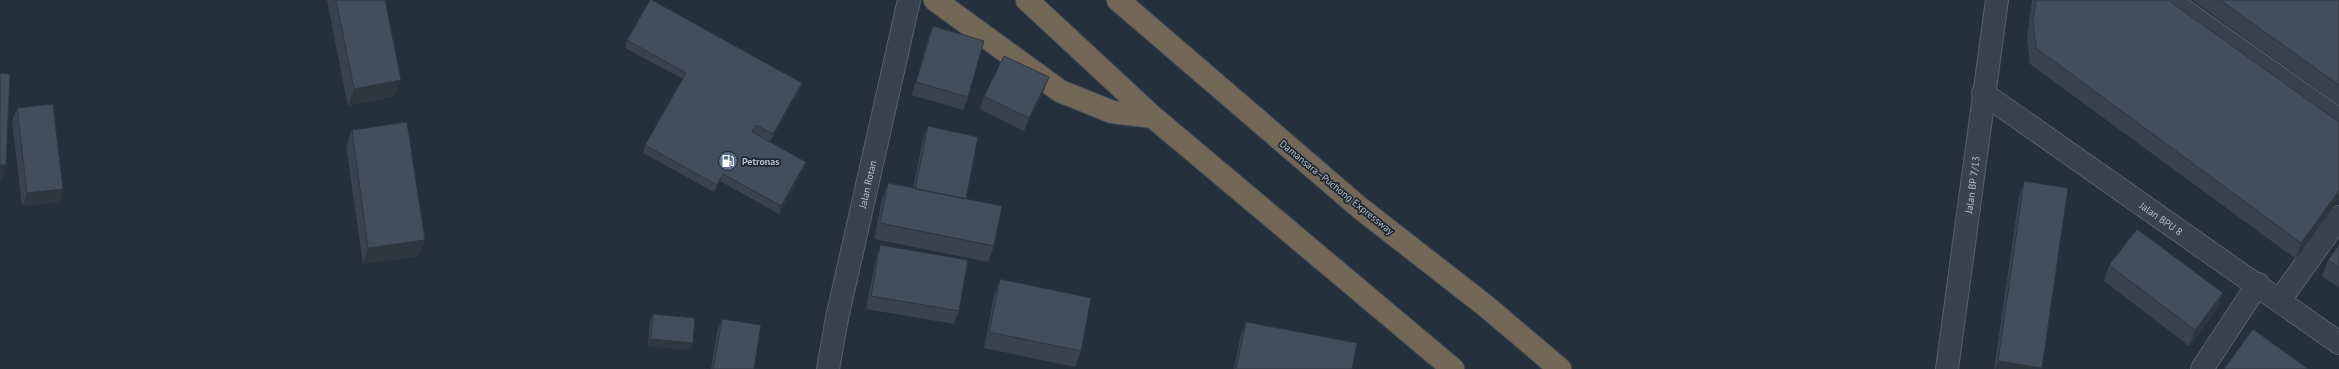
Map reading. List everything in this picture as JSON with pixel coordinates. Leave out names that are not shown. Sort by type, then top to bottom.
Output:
[{"type":"highway","points":[[935,0],[956,17],[1060,91],[1112,112],[1153,117]]},
{"type":"highway","points":[[1027,0],[1153,117],[1454,369]]},
{"type":"highway","name":"Damansara–Puchong Expressway","points":[[1118,0],[1360,208],[1487,307],[1560,369]]},
{"type":"highway","points":[[1487,307],[1577,369]]},
{"type":"street","name":"Jalan Rotan","points":[[828,369],[837,318],[909,0]]},
{"type":"street","name":"Jalan BP 7/13","points":[[1946,369],[1997,0]]},
{"type":"street","points":[[2169,0],[2339,120]]},
{"type":"street","name":"Jalan BPU 8","points":[[1983,93],[2258,284],[2339,343]]},
{"type":"street","points":[[2280,300],[2339,217]]},
{"type":"street","points":[[2202,369],[2258,284]]},
{"type":"building","points":[[336,0],[385,0],[401,80],[354,89]]},
{"type":"building","points":[[650,0],[802,83],[773,134],[756,125],[752,132],[806,162],[781,206],[723,174],[717,185],[645,145],[686,73],[627,40]]},
{"type":"building","points":[[2036,0],[2168,0],[2339,122],[2339,191],[2301,243],[2036,48],[2033,22]]},
{"type":"building","points":[[2220,0],[2339,0],[2339,85]]},
{"type":"building","points":[[933,26],[984,41],[968,97],[916,82]]},
{"type":"building","points":[[1004,56],[1049,77],[1029,118],[984,96]]},
{"type":"building","points":[[0,73],[10,74],[6,165],[0,165]]},
{"type":"building","points":[[53,104],[63,189],[27,193],[17,108]]},
{"type":"building","points":[[407,122],[425,240],[368,248],[352,130]]},
{"type":"building","points":[[928,126],[978,137],[966,199],[915,189]]},
{"type":"building","points":[[2024,181],[2068,188],[2042,368],[1998,361]]},
{"type":"building","points":[[888,183],[1002,206],[994,246],[880,223]]},
{"type":"building","points":[[2137,229],[2223,293],[2195,330],[2109,265]]},
{"type":"building","points":[[880,245],[968,260],[959,311],[871,296]]},
{"type":"building","points":[[2339,245],[2339,268],[2328,260]]},
{"type":"building","points":[[1000,279],[1091,298],[1081,351],[989,332]]},
{"type":"building","points":[[653,314],[695,318],[693,343],[651,339]]},
{"type":"building","points":[[722,319],[761,325],[754,369],[713,369]]},
{"type":"building","points":[[1246,322],[1357,343],[1352,369],[1236,369]]},
{"type":"building","points":[[2253,329],[2308,369],[2224,369]]},
{"type":"place","name":"Petronas","points":[[728,161]]}]
